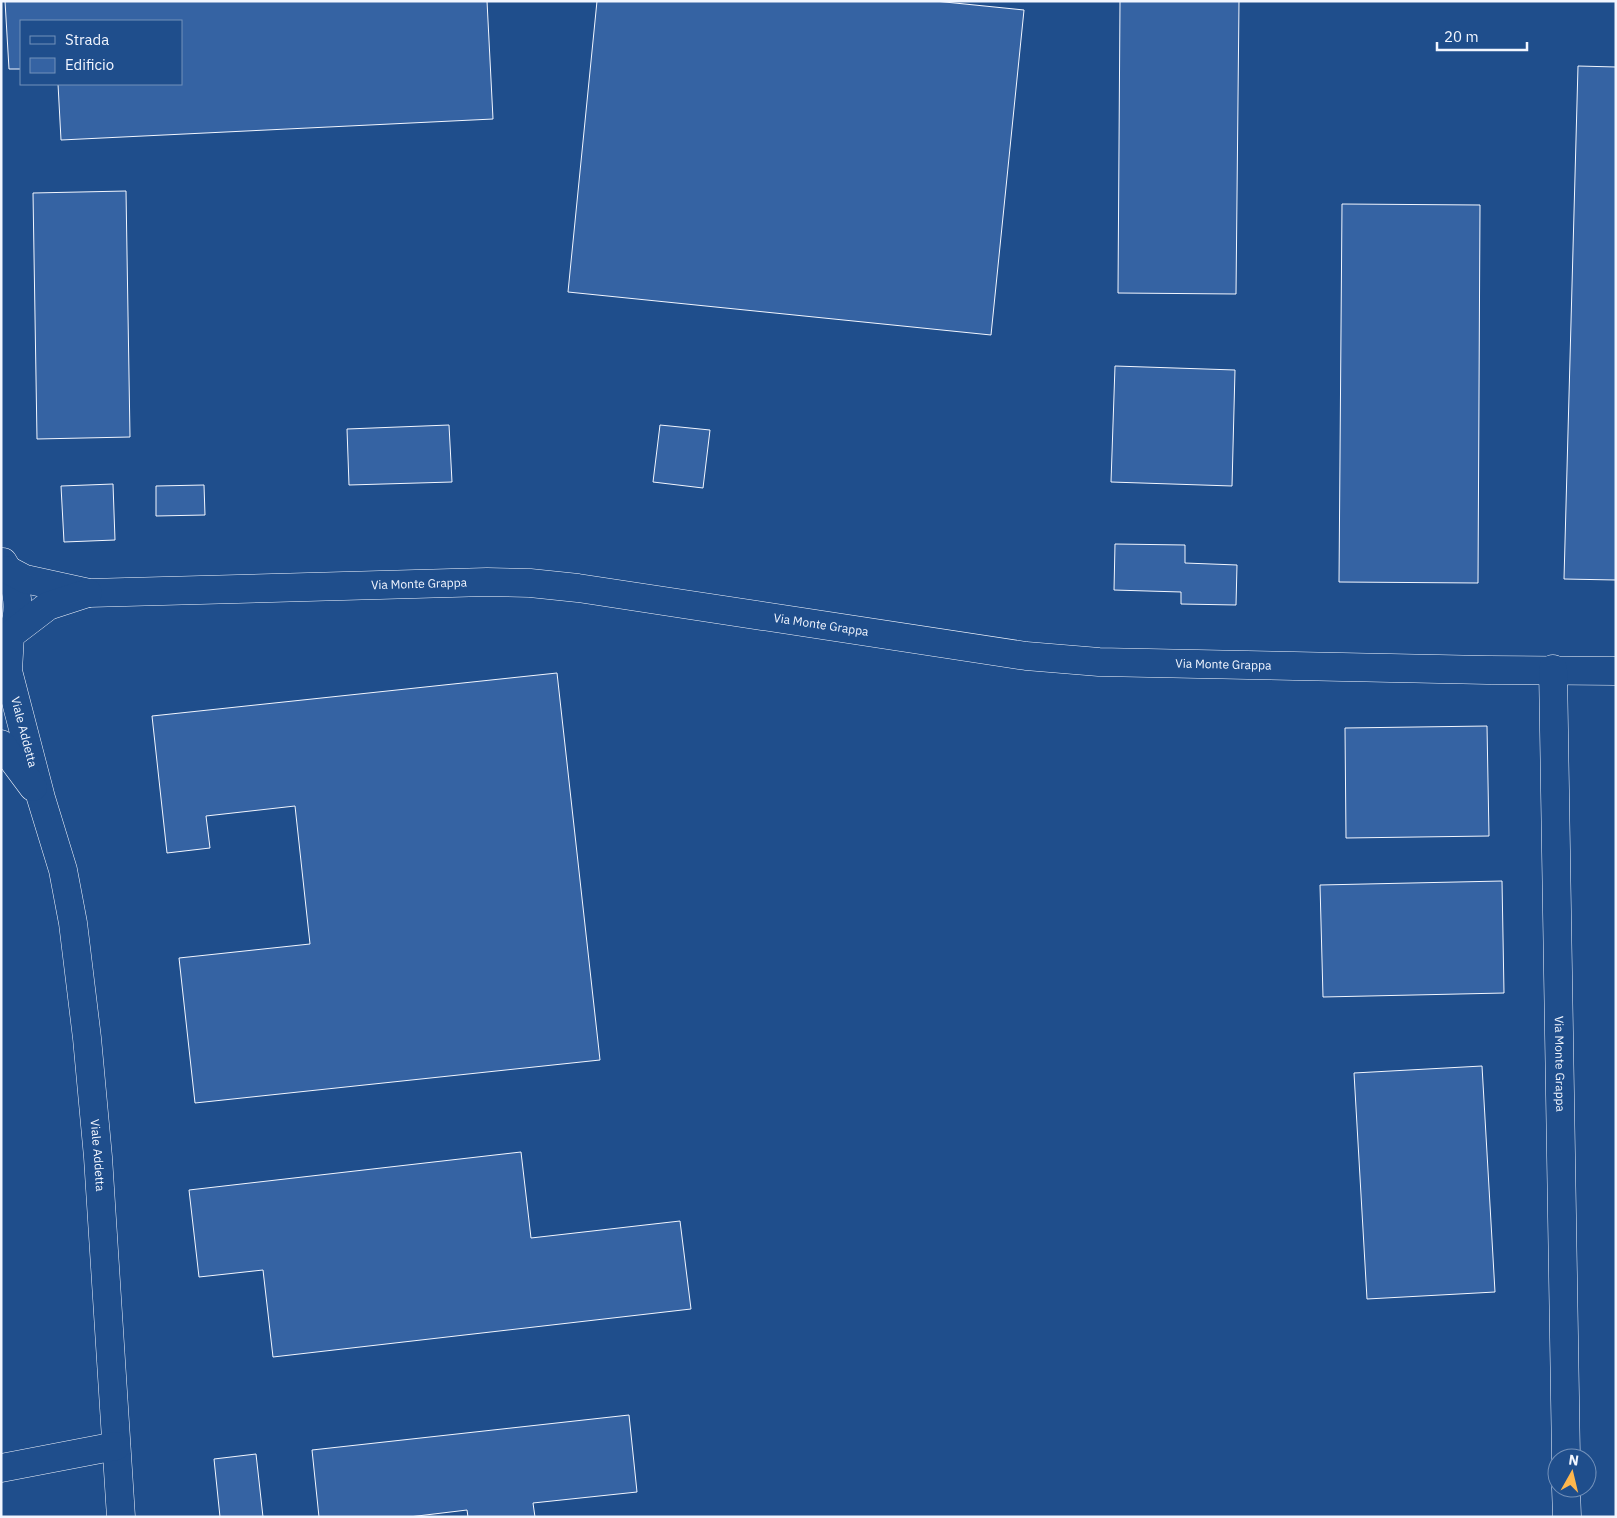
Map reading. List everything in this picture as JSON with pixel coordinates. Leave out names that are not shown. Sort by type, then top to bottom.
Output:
[{"type":"street","points":[[5,565],[25,579],[89,593]]},
{"type":"street","name":"Viale Addetta","points":[[5,565],[17,591],[18,614],[6,642],[8,671],[41,798],[63,870],[73,923],[87,1038],[98,1157],[121,1517]]},
{"type":"street","name":"Via Monte Grappa","points":[[89,593],[487,582],[530,583],[578,588],[891,636],[1066,660],[1487,670],[1616,671]]},
{"type":"street","points":[[6,642],[48,606],[89,593]]},
{"type":"street","name":"Via Monte Grappa","points":[[1553,670],[1566,1448]]},
{"type":"street","name":"Viale Addetta","points":[[1,744],[41,798]]},
{"type":"street","points":[[1,1468],[116,1446]]},
{"type":"street","points":[[1566,1498],[1567,1517]]},
{"type":"building","points":[[5,1],[487,1],[493,119],[61,140],[58,85],[182,85],[182,20],[20,20],[20,69],[9,69]]},
{"type":"building","points":[[597,1],[935,1],[1024,10],[991,335],[568,292]]},
{"type":"building","points":[[1120,1],[1239,1],[1236,294],[1118,293]]},
{"type":"building","points":[[1578,66],[1616,67],[1616,580],[1564,579]]},
{"type":"building","points":[[126,191],[130,437],[37,439],[33,193]]},
{"type":"building","points":[[1342,204],[1480,205],[1478,583],[1339,582]]},
{"type":"building","points":[[1115,366],[1235,370],[1232,486],[1111,482]]},
{"type":"building","points":[[449,425],[452,482],[349,485],[347,429]]},
{"type":"building","points":[[660,425],[710,430],[703,488],[653,482]]},
{"type":"building","points":[[113,484],[115,540],[64,542],[61,486]]},
{"type":"building","points":[[204,485],[205,515],[156,516],[156,486]]},
{"type":"building","points":[[1115,544],[1185,545],[1185,563],[1237,565],[1236,605],[1181,604],[1181,592],[1114,590]]},
{"type":"building","points":[[557,673],[600,1060],[195,1103],[179,958],[310,944],[295,806],[206,816],[210,848],[167,853],[152,716]]},
{"type":"building","points":[[1487,726],[1489,836],[1346,838],[1345,728]]},
{"type":"building","points":[[1502,881],[1504,993],[1323,997],[1320,885]]},
{"type":"building","points":[[1482,1066],[1495,1292],[1367,1299],[1354,1073]]},
{"type":"building","points":[[521,1152],[531,1238],[680,1221],[691,1309],[273,1357],[263,1270],[199,1277],[189,1190]]},
{"type":"building","points":[[629,1415],[637,1492],[533,1503],[535,1517],[468,1517],[467,1510],[409,1517],[319,1517],[312,1450]]},
{"type":"building","points":[[256,1454],[263,1517],[220,1517],[214,1459]]}]
